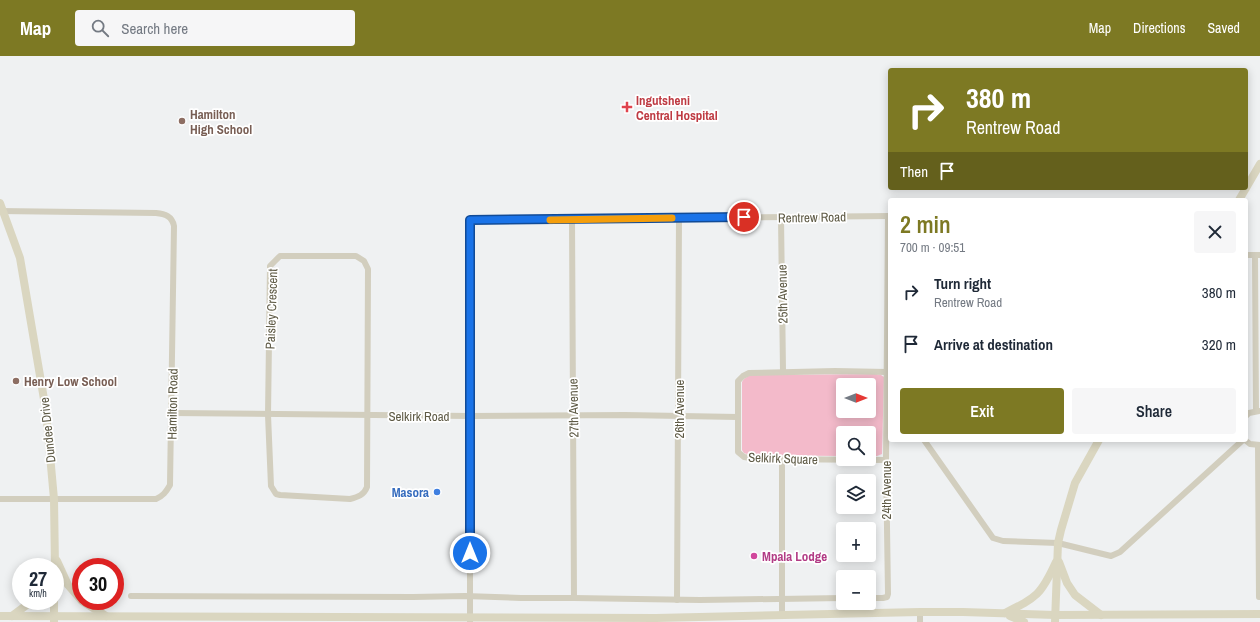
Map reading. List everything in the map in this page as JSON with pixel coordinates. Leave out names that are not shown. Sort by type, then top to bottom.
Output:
[{"type":"main road","points":[[1248,185],[1260,164]]},
{"type":"main road","name":"Dundee Drive","points":[[1,208],[20,258],[46,411],[54,499],[55,556]]},
{"type":"main road","points":[[1055,618],[1058,544],[1061,530],[1075,483],[1098,442]]},
{"type":"main road","points":[[55,556],[68,585],[72,590]]},
{"type":"main road","points":[[1005,614],[1028,602],[1039,593],[1047,581],[1058,558]]},
{"type":"main road","points":[[1058,558],[1067,583],[1075,595],[1101,615]]},
{"type":"main road","points":[[12,616],[20,610]]},
{"type":"main road","points":[[97,610],[107,616]]},
{"type":"main road","points":[[0,616],[22,615],[54,619],[147,615],[470,620],[963,612],[1055,618],[1101,615],[1259,616]]},
{"type":"main road","points":[[1005,614],[1024,622]]},
{"type":"main road","points":[[22,615],[29,622]]},
{"type":"main road","points":[[1087,622],[1101,615]]},
{"type":"main road","points":[[90,622],[97,616]]},
{"type":"street","name":"Hamilton Road","points":[[0,499],[156,499],[164,494],[170,485],[174,226],[173,222],[168,216],[156,213],[1,208]]},
{"type":"street","name":"Rentrew Road","points":[[470,416],[470,220],[888,216]]},
{"type":"street","name":"26th Avenue","points":[[677,600],[679,218]]},
{"type":"street","name":"25th Avenue","points":[[781,218],[783,371]]},
{"type":"street","name":"27th Avenue","points":[[572,219],[574,598]]},
{"type":"street","points":[[1248,414],[1258,411],[1257,255]]},
{"type":"street","name":"Paisley Crescent","points":[[280,256],[356,256],[364,261],[368,269],[368,416],[368,487],[361,496],[350,499],[276,494],[270,482],[268,414],[270,266],[280,256]]},
{"type":"street","name":"24th Avenue","points":[[876,598],[887,597],[888,594],[886,460],[888,435],[888,294]]},
{"type":"street","name":"Selkirk Square","points":[[886,460],[782,460],[749,458],[740,455],[738,452],[738,381],[749,373],[783,371],[887,372]]},
{"type":"street","name":"Selkirk Road","points":[[172,413],[368,416],[738,416]]},
{"type":"street","points":[[470,416],[470,620]]},
{"type":"street","points":[[925,442],[989,535],[993,538],[1003,541],[1058,544],[1111,556],[1120,552],[1242,442]]},
{"type":"street","points":[[1247,442],[1259,446],[1259,597]]},
{"type":"street","points":[[782,460],[782,614]]},
{"type":"street","points":[[131,596],[470,596],[677,600],[836,598]]},
{"type":"street","points":[[920,612],[920,622]]},
{"type":"shaded area","points":[[750,375],[881,375],[884,377],[882,454],[876,456],[876,426],[836,426],[836,456],[750,455],[744,453],[742,450],[742,382]]},
{"type":"slow traffic","points":[[550,220],[672,218]]},
{"type":"place","name":"Ingutsheni Central Hospital","points":[[627,107]]},
{"type":"place","name":"Hamilton High School","points":[[182,121]]},
{"type":"place","name":"Henry Low School","points":[[16,381]]},
{"type":"place","name":"Masora","points":[[437,492]]},
{"type":"place","name":"Mpala Lodge","points":[[754,556]]},
{"type":"route","points":[[470,553],[470,220],[744,217]]}]
